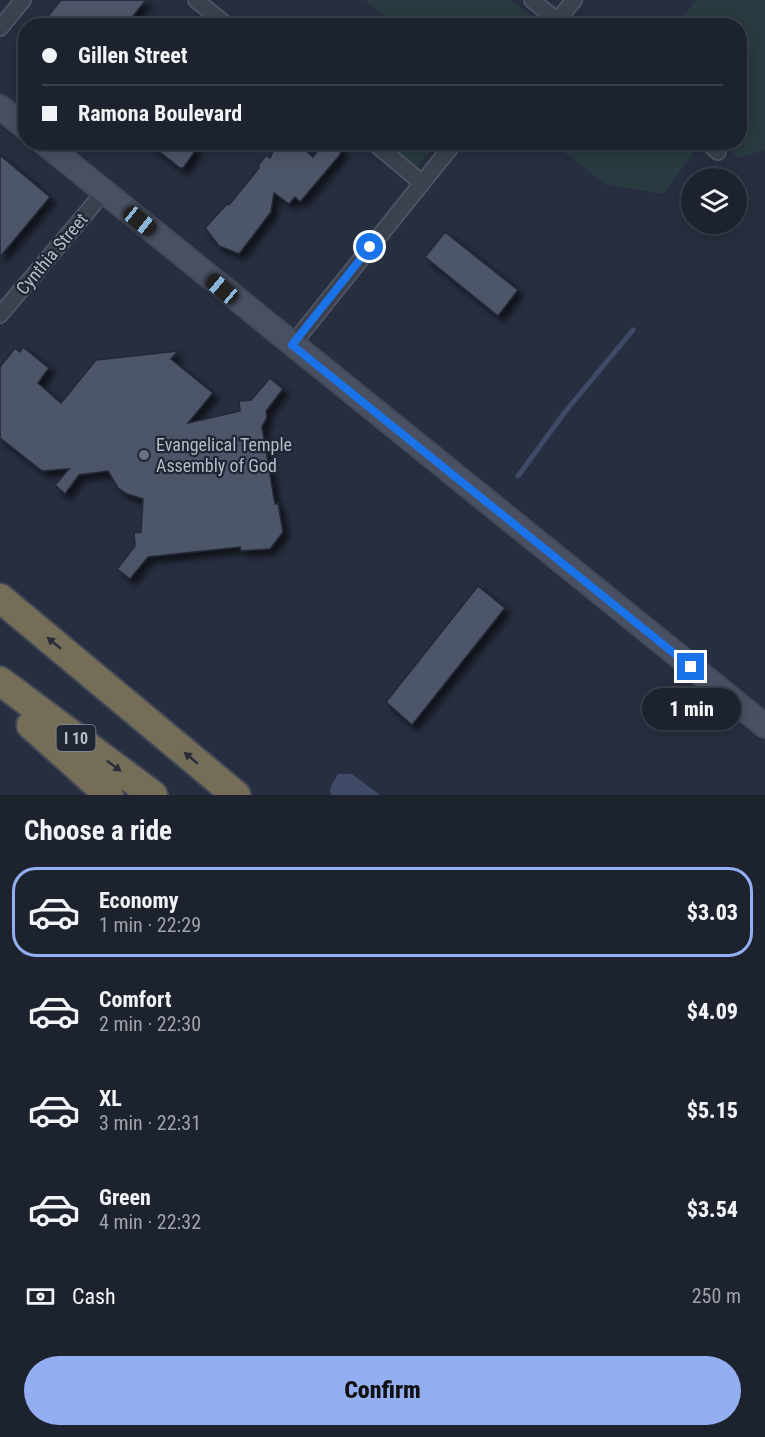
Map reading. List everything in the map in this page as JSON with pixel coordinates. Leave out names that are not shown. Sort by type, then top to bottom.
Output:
[{"type":"highway","points":[[0,598],[236,795]]},
{"type":"highway","name":"I 10","points":[[0,681],[153,795]]},
{"type":"highway","points":[[0,697],[109,795]]},
{"type":"street","points":[[0,28],[22,0]]},
{"type":"street","points":[[196,0],[218,18]]},
{"type":"street","points":[[532,0],[552,18]]},
{"type":"street","points":[[562,18],[574,0]]},
{"type":"street","points":[[0,107],[18,122]]},
{"type":"street","points":[[53,150],[765,726]]},
{"type":"street","points":[[383,150],[422,183]]},
{"type":"street","points":[[292,345],[449,150]]},
{"type":"street","name":"Cynthia Street","points":[[0,315],[104,192]]},
{"type":"shaded area","points":[[365,0],[511,0],[534,18],[387,18]]},
{"type":"shaded area","points":[[696,0],[765,0],[765,150],[739,158],[729,150],[747,150],[747,18],[682,18]]},
{"type":"shaded area","points":[[392,150],[431,150],[418,166],[410,165]]},
{"type":"shaded area","points":[[562,150],[695,150],[664,194],[605,184]]},
{"type":"water","points":[[338,774],[352,774],[380,795],[332,795],[331,786]]},
{"type":"building","points":[[61,0],[146,0],[131,18],[46,18]]},
{"type":"building","points":[[157,150],[196,150],[183,168]]},
{"type":"building","points":[[274,150],[305,150],[313,157],[318,150],[342,150],[300,202],[295,197],[289,204],[274,193],[271,212],[239,254],[219,246],[205,228],[227,204],[229,205],[259,168],[258,166],[266,155],[270,158]]},
{"type":"building","points":[[0,155],[50,197],[0,257]]},
{"type":"building","points":[[445,232],[518,290],[498,316],[425,257]]},
{"type":"building","name":"Evangelical Temple Assembly of God","points":[[23,347],[49,368],[38,383],[61,403],[96,360],[178,351],[171,359],[213,393],[188,423],[240,411],[239,401],[251,400],[270,378],[283,389],[266,411],[267,417],[262,427],[275,504],[278,503],[283,532],[270,549],[241,551],[240,547],[148,557],[130,579],[117,569],[135,546],[134,533],[141,532],[143,499],[127,494],[118,488],[108,471],[79,475],[65,494],[55,485],[69,469],[42,471],[0,438],[0,367],[15,348],[20,352]]},
{"type":"building","points":[[478,586],[505,608],[412,725],[386,702]]},
{"type":"waterway","points":[[518,476],[565,412],[633,330]]},
{"type":"place","name":"Evangelical Temple Assembly of God","points":[[144,455]]},
{"type":"route","points":[[370,247],[292,345],[691,667]]}]
